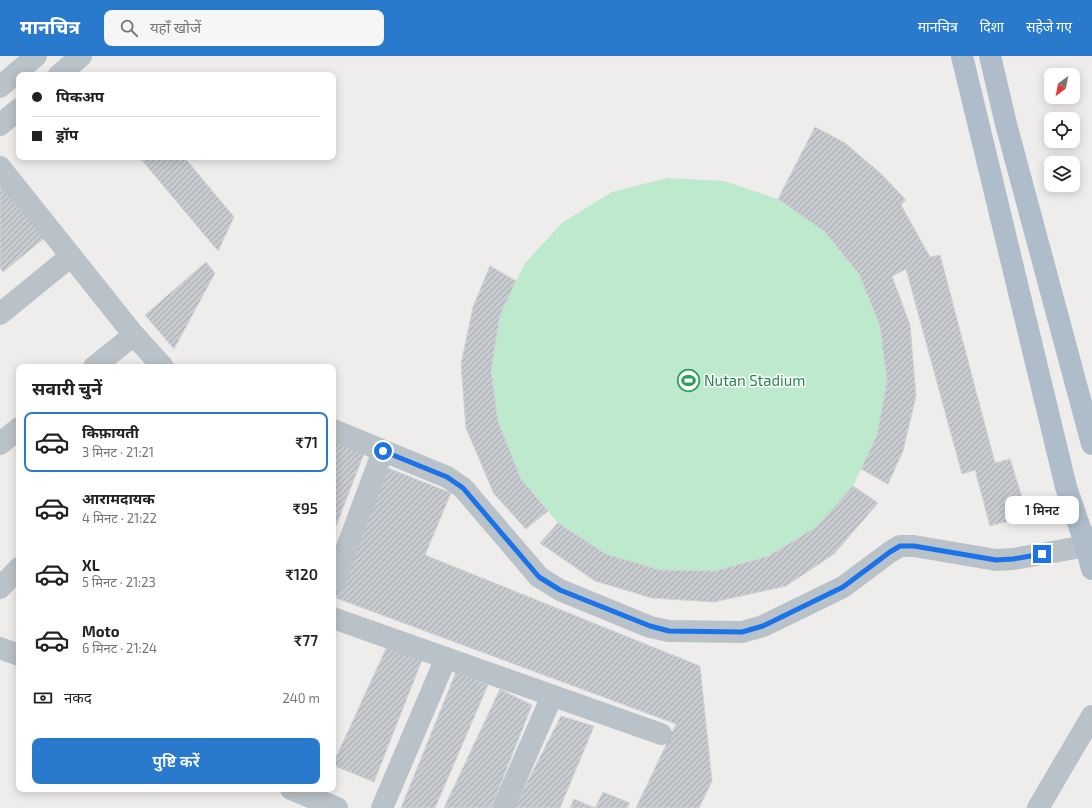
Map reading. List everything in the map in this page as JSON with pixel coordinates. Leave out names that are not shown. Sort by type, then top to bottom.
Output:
[{"type":"main road","points":[[962,56],[1066,487],[1089,542],[1092,569]]},
{"type":"main road","points":[[990,56],[1006,124],[1092,444]]},
{"type":"street","points":[[17,72],[36,56]]},
{"type":"street","points":[[62,72],[81,56]]},
{"type":"street","points":[[0,87],[16,73]]},
{"type":"street","points":[[0,125],[16,112]]},
{"type":"street","points":[[0,167],[134,334],[160,364]]},
{"type":"street","points":[[0,314],[71,256]]},
{"type":"street","points":[[98,364],[134,334]]},
{"type":"street","points":[[0,444],[16,431]]},
{"type":"street","points":[[336,431],[447,477],[463,488],[539,577],[560,590],[650,626],[669,631],[742,632],[763,626],[843,587],[900,546],[914,546],[996,560],[1013,559],[1089,542]]},
{"type":"street","points":[[336,577],[383,451]]},
{"type":"street","points":[[0,588],[16,571]]},
{"type":"street","points":[[336,619],[661,734]]},
{"type":"street","points":[[0,648],[16,654]]},
{"type":"street","points":[[382,808],[446,658]]},
{"type":"street","points":[[503,808],[552,696]]},
{"type":"street","points":[[1038,808],[1092,716]]},
{"type":"street","points":[[298,792],[337,808]]},
{"type":"green space","name":"Nutan Stadium","points":[[815,127],[845,143],[881,174],[906,200],[901,205],[930,257],[940,255],[995,462],[1010,459],[1028,516],[990,526],[975,470],[962,474],[906,269],[892,277],[910,325],[916,396],[903,451],[888,484],[861,469],[853,486],[878,503],[834,554],[714,602],[652,598],[595,581],[540,543],[558,523],[548,511],[526,529],[494,494],[466,428],[461,364],[473,307],[490,266],[516,281],[525,263],[563,222],[612,192],[667,178],[724,181],[778,199]]},
{"type":"building","points":[[815,127],[845,143],[881,174],[906,200],[901,205],[930,257],[940,255],[995,463],[1010,459],[1028,516],[990,526],[975,470],[962,474],[906,269],[892,276],[910,325],[916,396],[903,451],[888,484],[861,469],[877,435],[887,381],[880,326],[859,274],[824,231],[778,199]]},
{"type":"building","points":[[142,160],[186,160],[234,217],[218,251]]},
{"type":"building","points":[[0,178],[47,236],[3,272],[0,268]]},
{"type":"building","points":[[206,262],[215,273],[174,349],[145,315]]},
{"type":"building","points":[[490,266],[516,281],[500,315],[491,371],[498,422],[521,479],[548,511],[526,529],[494,494],[466,428],[461,364],[473,307]]},
{"type":"building","points":[[336,439],[365,451],[336,526]]},
{"type":"building","points":[[388,468],[451,493],[425,555],[700,666],[712,781],[699,808],[636,808],[676,724],[336,598]]},
{"type":"building","points":[[853,486],[878,503],[834,554],[786,586],[714,602],[652,598],[595,581],[540,543],[558,523],[606,554],[660,570],[715,571],[769,556],[816,527]]},
{"type":"building","points":[[389,642],[424,655],[374,782],[336,766],[336,757]]},
{"type":"building","points":[[456,672],[488,685],[435,808],[401,808]]},
{"type":"building","points":[[500,689],[532,705],[491,808],[444,808]]},
{"type":"building","points":[[561,716],[594,726],[560,808],[514,808]]},
{"type":"building","points":[[603,792],[630,803],[627,808],[595,808]]},
{"type":"building","points":[[574,799],[595,808],[570,808]]},
{"type":"place","name":"Nutan Stadium","points":[[689,380]]},
{"type":"route","points":[[383,451],[447,477],[463,488],[539,577],[560,590],[650,626],[669,631],[742,632],[763,626],[843,587],[900,546],[914,546],[996,560],[1013,559],[1042,554]]}]
